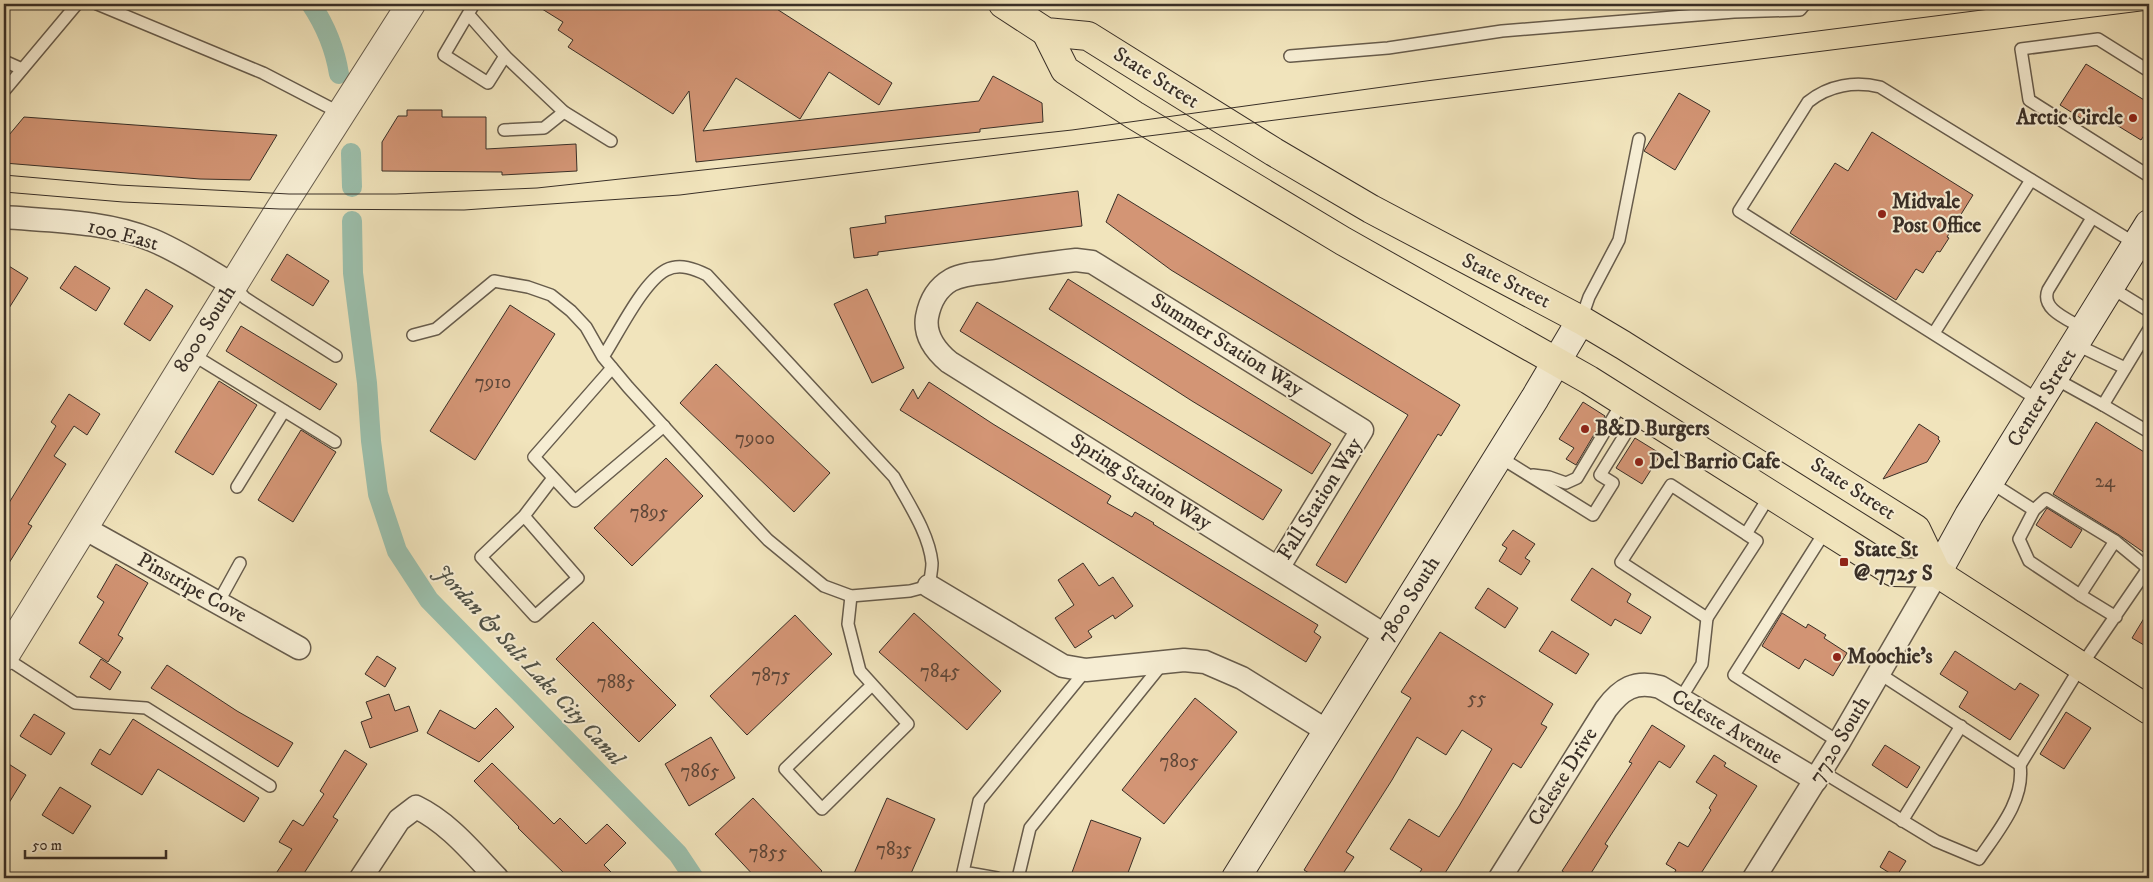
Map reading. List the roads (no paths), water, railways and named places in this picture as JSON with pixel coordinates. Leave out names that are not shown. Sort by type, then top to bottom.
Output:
[{"type":"main road","name":"8000 South","points":[[5,653],[84,528],[190,352],[411,4]]},
{"type":"main road","name":"State Street","points":[[1003,4],[1046,32],[1088,36],[1258,142],[1371,209],[1580,320],[1723,406],[1916,529],[1937,573],[1893,572],[1557,362],[1343,241],[1134,115],[1065,70],[1046,32]]},
{"type":"main road","name":"Center Street","points":[[1937,573],[1990,482],[2110,287],[2145,240]]},
{"type":"main road","name":"7800 South","points":[[1236,878],[1557,362],[1580,320]]},
{"type":"main road","points":[[1937,573],[2149,710]]},
{"type":"street","name":"100 East","points":[[4,217],[87,224],[120,230],[150,239],[180,253],[233,285]]},
{"type":"street","name":"Spring Station Way","points":[[1092,262],[1076,260],[971,274],[952,279],[938,290],[929,306],[926,322],[929,338],[938,352],[949,362],[1386,636]]},
{"type":"street","name":"Summer Station Way","points":[[1092,262],[1362,430]]},
{"type":"street","name":"Fall Station Way","points":[[1278,568],[1362,430]]},
{"type":"street","name":"Pinstripe Cove","points":[[84,528],[300,648]]},
{"type":"street","name":"7720 South","points":[[1754,878],[1840,742],[1937,573]]},
{"type":"street","points":[[928,586],[1063,666],[1086,670],[1184,660],[1205,662],[1242,678],[1327,731]]},
{"type":"street","name":"Celeste Avenue","points":[[1635,685],[1648,683],[1660,687],[1818,776]]},
{"type":"street","name":"Celeste Drive","points":[[1500,878],[1606,709],[1624,690],[1635,685]]},
{"type":"street","points":[[360,878],[400,820],[416,807],[431,814],[449,828],[497,878]]},
{"type":"lane","points":[[4,91],[77,4]]},
{"type":"lane","points":[[97,4],[263,74],[342,114]]},
{"type":"lane","points":[[474,4],[444,55],[488,82],[506,56]]},
{"type":"lane","points":[[1290,56],[1394,47],[1502,31],[1734,12],[1800,10],[1805,4]]},
{"type":"lane","points":[[469,15],[506,56],[564,112],[611,141]]},
{"type":"lane","points":[[2149,71],[2098,39],[2021,49],[2029,100],[2149,176]]},
{"type":"lane","points":[[4,61],[22,70]]},
{"type":"lane","points":[[2040,401],[1739,211],[1808,102],[1818,94],[1854,83],[1880,87],[2092,218],[2145,240]]},
{"type":"lane","points":[[504,130],[544,128],[564,112]]},
{"type":"lane","points":[[1580,320],[1589,297],[1620,240],[1639,139]]},
{"type":"lane","points":[[1934,333],[2031,180]]},
{"type":"lane","points":[[2092,218],[2045,297],[2049,306],[2080,337],[2125,368]]},
{"type":"lane","points":[[413,334],[436,329],[494,281],[528,287],[551,295],[586,327],[604,357],[612,368],[768,540],[824,586],[851,596],[910,591],[928,586],[932,565],[928,547],[894,477],[707,275],[688,266],[668,269],[653,280],[604,357]]},
{"type":"lane","points":[[233,285],[245,298],[336,356]]},
{"type":"lane","points":[[2110,287],[2149,311]]},
{"type":"lane","points":[[2103,405],[2149,329]]},
{"type":"lane","points":[[190,352],[335,442]]},
{"type":"lane","points":[[612,368],[534,457],[575,501],[664,426]]},
{"type":"lane","points":[[2054,378],[2149,432]]},
{"type":"lane","points":[[1529,475],[1549,477],[1566,483],[1577,478],[1631,407]]},
{"type":"lane","points":[[1498,456],[1592,515],[1613,483],[1600,474],[1631,407]]},
{"type":"lane","points":[[237,487],[284,411]]},
{"type":"lane","points":[[524,516],[578,578],[535,616],[481,557],[524,516],[553,478]]},
{"type":"lane","points":[[1990,482],[2034,510]]},
{"type":"lane","points":[[1681,698],[1702,664],[1707,618],[1757,541],[1671,485],[1621,562],[1707,618]]},
{"type":"lane","points":[[1746,534],[1770,495]]},
{"type":"lane","points":[[1818,776],[1936,841],[1980,859],[2005,821],[2017,798],[2021,786],[2020,764],[2081,666],[2116,618],[2147,570],[2144,565],[2115,541],[2046,499],[2034,510],[2019,539],[2029,561],[2116,618]]},
{"type":"lane","points":[[1826,530],[1734,675],[1840,742]]},
{"type":"lane","points":[[2080,595],[2115,541]]},
{"type":"lane","points":[[218,603],[240,563]]},
{"type":"lane","points":[[851,596],[848,624],[860,671],[908,724],[822,809],[785,769],[872,686]]},
{"type":"lane","points":[[5,653],[75,703],[146,708],[270,786]]},
{"type":"lane","points":[[1018,878],[1030,828],[1164,662]]},
{"type":"lane","points":[[997,878],[963,872],[979,801],[1086,670]]},
{"type":"lane","points":[[1880,674],[2020,764]]},
{"type":"lane","points":[[1902,821],[1961,726]]},
{"type":"waterway","name":"Jordan & Salt Lake City Canal","points":[[311,4],[329,38],[339,74]]},
{"type":"waterway","name":"Jordan & Salt Lake City Canal","points":[[351,153],[352,187]]},
{"type":"waterway","name":"Jordan & Salt Lake City Canal","points":[[352,221],[353,273],[367,383],[371,441],[378,494],[397,551],[429,600],[678,854],[694,878]]},
{"type":"tram line","points":[[4,175],[119,185],[289,194],[396,194],[537,188],[1072,130],[1426,81],[2029,4]]},
{"type":"tram line","points":[[4,192],[123,202],[280,209],[464,210],[680,195],[2149,10]]},
{"type":"place","name":"Arctic Circle","points":[[2133,118]]},
{"type":"place","name":"Midvale Post Office","points":[[1882,214]]},
{"type":"place","name":"B&D Burgers","points":[[1585,429]]},
{"type":"place","name":"Del Barrio Cafe","points":[[1639,462]]},
{"type":"place","name":"State St @ 7725 S","points":[[1844,562]]},
{"type":"place","name":"Moochie's","points":[[1837,657]]}]
